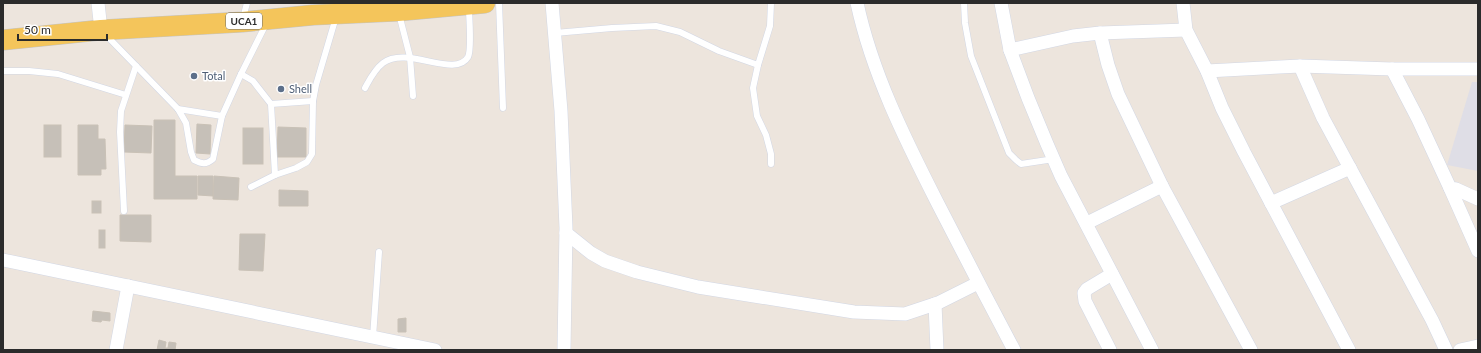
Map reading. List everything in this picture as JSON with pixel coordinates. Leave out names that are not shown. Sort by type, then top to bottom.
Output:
[{"type":"main road","name":"UCA1","points":[[3,40],[101,30],[245,12],[269,19],[312,12],[337,14],[397,7],[477,4]]},
{"type":"street","points":[[98,3],[101,30]]},
{"type":"street","points":[[552,3],[561,111],[566,232],[564,350]]},
{"type":"street","points":[[857,3],[862,25],[894,113],[915,158],[1014,350]]},
{"type":"street","points":[[1001,3],[1010,50],[1028,98],[1054,158],[1152,350]]},
{"type":"street","points":[[1183,3],[1186,30],[1207,71],[1226,114],[1271,203],[1349,350]]},
{"type":"street","points":[[1010,50],[1073,36],[1100,33],[1186,30]]},
{"type":"street","points":[[1100,33],[1108,65],[1118,94],[1162,186],[1251,350]]},
{"type":"street","points":[[1207,71],[1300,66],[1392,69],[1478,69]]},
{"type":"street","points":[[1300,66],[1323,118],[1422,302],[1446,350]]},
{"type":"street","points":[[1392,69],[1418,119],[1478,252]]},
{"type":"street","points":[[1271,203],[1350,168]]},
{"type":"street","points":[[1087,223],[1162,186]]},
{"type":"street","points":[[1450,188],[1478,199]]},
{"type":"street","points":[[566,232],[591,253],[605,261],[637,272],[698,287],[854,312],[894,315],[905,314],[935,304],[978,282]]},
{"type":"street","points":[[3,260],[435,350]]},
{"type":"street","points":[[1110,350],[1085,301],[1084,293],[1087,289],[1112,274]]},
{"type":"street","points":[[116,350],[128,286]]},
{"type":"street","points":[[935,304],[937,350]]},
{"type":"street","points":[[1460,350],[1478,346]]},
{"type":"lane","points":[[499,3],[503,108]]},
{"type":"lane","points":[[771,3],[770,26],[753,88],[757,116],[766,135],[771,154],[771,164]]},
{"type":"lane","points":[[964,3],[965,23],[971,56],[1009,153],[1021,164],[1054,158]]},
{"type":"lane","points":[[365,88],[374,70],[384,62],[395,58],[410,57],[448,65],[457,65],[463,62],[468,56],[477,4]]},
{"type":"lane","points":[[397,7],[410,57],[412,96]]},
{"type":"lane","points":[[251,187],[275,175],[296,168],[307,162],[312,154],[313,101],[316,85],[337,14]]},
{"type":"lane","points":[[101,30],[178,109],[186,123],[191,152],[194,160],[202,164],[208,163],[213,159],[222,116],[241,74],[269,19]]},
{"type":"lane","points":[[555,33],[656,26],[680,32],[718,51],[758,66]]},
{"type":"lane","points":[[124,211],[120,132],[121,110],[136,66]]},
{"type":"lane","points":[[3,71],[29,71],[58,74],[126,95]]},
{"type":"lane","points":[[241,74],[253,81],[271,104],[275,175]]},
{"type":"lane","points":[[271,104],[313,101]]},
{"type":"lane","points":[[178,109],[222,116]]},
{"type":"lane","points":[[373,337],[379,252]]},
{"type":"shaded area","points":[[1472,82],[1478,82],[1478,171],[1447,165]]},
{"type":"building","points":[[154,120],[175,120],[175,176],[197,176],[197,199],[154,199]]},
{"type":"building","points":[[197,124],[211,125],[210,154],[196,153]]},
{"type":"building","points":[[44,125],[61,125],[61,157],[44,157]]},
{"type":"building","points":[[78,125],[98,125],[98,139],[105,139],[106,169],[101,169],[101,175],[78,175]]},
{"type":"building","points":[[125,125],[152,126],[151,153],[124,152]]},
{"type":"building","points":[[278,127],[306,128],[306,157],[277,157]]},
{"type":"building","points":[[243,128],[263,128],[263,164],[243,164]]},
{"type":"building","points":[[198,176],[213,176],[213,196],[198,195]]},
{"type":"building","points":[[214,176],[239,178],[238,200],[213,199]]},
{"type":"building","points":[[279,190],[308,191],[308,206],[279,206]]},
{"type":"building","points":[[92,201],[101,201],[101,213],[92,213]]},
{"type":"building","points":[[120,215],[151,215],[151,242],[120,241]]},
{"type":"building","points":[[99,230],[105,230],[105,248],[99,248]]},
{"type":"building","points":[[240,234],[265,234],[263,271],[239,270]]},
{"type":"building","points":[[93,311],[110,313],[110,321],[92,321]]},
{"type":"building","points":[[406,318],[406,332],[398,332],[398,319]]},
{"type":"building","points":[[159,340],[166,342],[165,348],[168,348],[169,342],[176,343],[175,350],[157,350]]},
{"type":"place","name":"Total","points":[[194,76]]},
{"type":"place","name":"Shell","points":[[281,89]]}]
